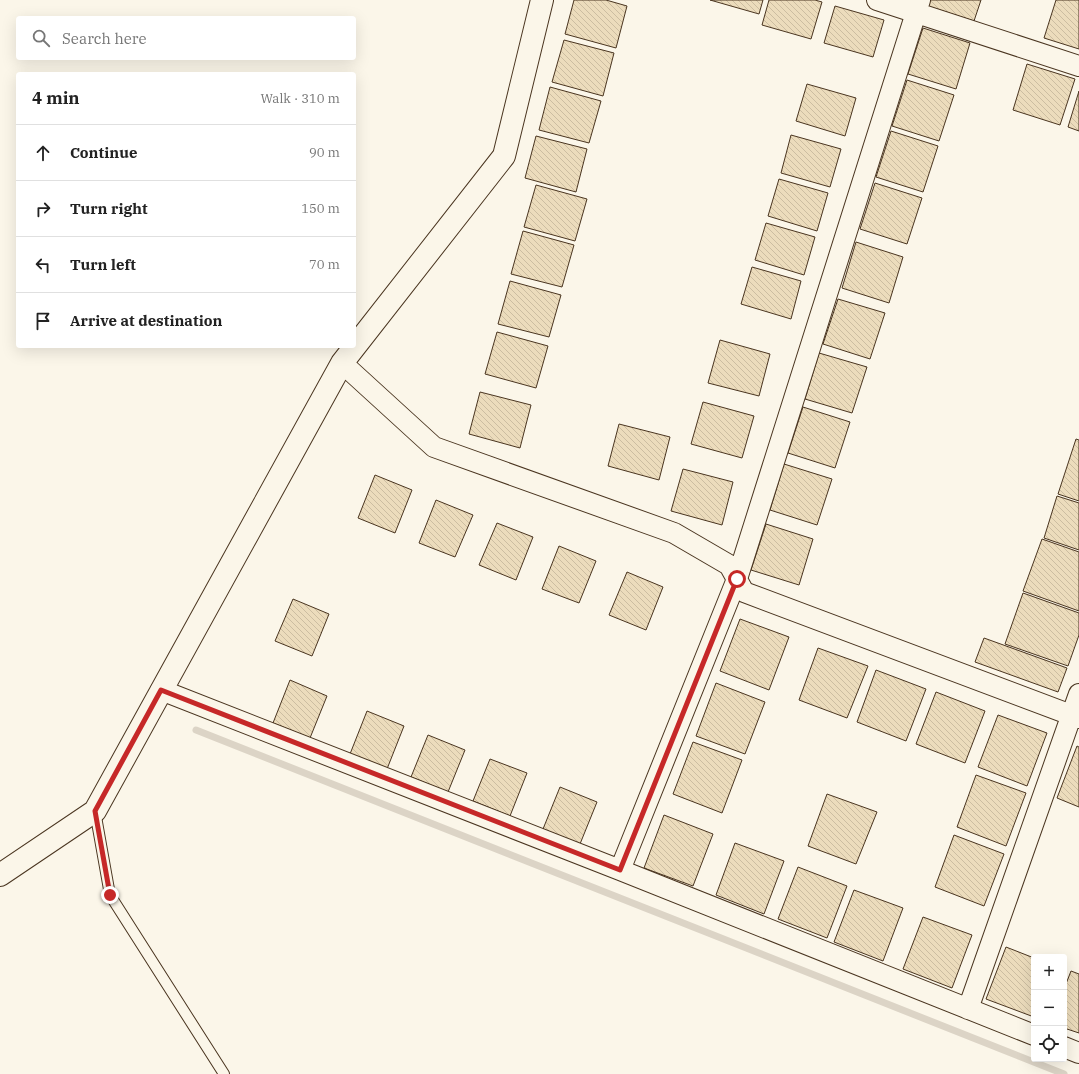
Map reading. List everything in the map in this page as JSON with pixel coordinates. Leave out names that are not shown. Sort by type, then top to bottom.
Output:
[{"type":"street","points":[[356,345],[504,156],[542,0]]},
{"type":"street","points":[[877,0],[918,6],[1079,66]]},
{"type":"street","points":[[620,870],[737,579],[918,6]]},
{"type":"street","points":[[0,875],[95,811],[342,363],[354,348]]},
{"type":"street","points":[[342,363],[434,447],[674,533],[729,565],[744,592],[1076,716]]},
{"type":"street","points":[[161,690],[620,870],[1031,1034]]},
{"type":"street","points":[[968,1009],[1076,716],[1079,694]]},
{"type":"street","points":[[1067,1048],[1079,1053]]},
{"type":"lane","points":[[95,811],[110,895],[224,1074]]},
{"type":"building","points":[[574,0],[606,0],[627,6],[616,48],[565,34]]},
{"type":"building","points":[[710,0],[763,0],[759,14]]},
{"type":"building","points":[[769,0],[815,0],[822,2],[811,39],[762,25]]},
{"type":"building","points":[[929,0],[981,0],[974,21],[927,6]]},
{"type":"building","points":[[1056,0],[1079,0],[1079,49],[1044,38]]},
{"type":"building","points":[[835,6],[884,20],[873,57],[824,43]]},
{"type":"building","points":[[923,28],[970,43],[956,89],[908,74]]},
{"type":"building","points":[[564,40],[614,53],[603,96],[552,82]]},
{"type":"building","points":[[1027,64],[1075,79],[1060,125],[1013,110]]},
{"type":"building","points":[[907,80],[954,95],[939,141],[892,126]]},
{"type":"building","points":[[807,84],[856,98],[845,136],[796,121]]},
{"type":"building","points":[[550,87],[601,101],[589,143],[539,130]]},
{"type":"building","points":[[1079,91],[1079,131],[1068,127]]},
{"type":"building","points":[[891,131],[938,146],[923,192],[876,177]]},
{"type":"building","points":[[791,135],[841,149],[830,187],[781,173]]},
{"type":"building","points":[[536,136],[587,149],[576,192],[525,178]]},
{"type":"building","points":[[779,179],[828,193],[817,231],[768,216]]},
{"type":"building","points":[[875,183],[922,198],[907,244],[860,229]]},
{"type":"building","points":[[536,185],[587,199],[575,241],[524,227]]},
{"type":"building","points":[[766,223],[815,237],[804,275],[755,260]]},
{"type":"building","points":[[523,231],[574,245],[562,287],[511,274]]},
{"type":"building","points":[[856,242],[903,257],[889,303],[842,288]]},
{"type":"building","points":[[752,267],[801,281],[791,319],[741,304]]},
{"type":"building","points":[[510,281],[561,295],[549,337],[498,324]]},
{"type":"building","points":[[838,299],[885,313],[870,359],[823,344]]},
{"type":"building","points":[[497,332],[548,346],[536,388],[485,374]]},
{"type":"building","points":[[720,340],[770,354],[759,396],[708,383]]},
{"type":"building","points":[[819,353],[867,367],[852,413],[805,399]]},
{"type":"building","points":[[480,392],[531,405],[520,448],[469,434]]},
{"type":"building","points":[[703,402],[754,416],[742,458],[691,444]]},
{"type":"building","points":[[803,407],[850,422],[835,468],[788,453]]},
{"type":"building","points":[[619,424],[670,437],[659,480],[608,466]]},
{"type":"building","points":[[1076,439],[1079,440],[1079,501],[1058,494]]},
{"type":"building","points":[[784,464],[832,479],[817,525],[770,510]]},
{"type":"building","points":[[683,469],[733,482],[722,525],[671,511]]},
{"type":"building","points":[[375,475],[412,490],[395,533],[358,518]]},
{"type":"building","points":[[1057,496],[1079,503],[1079,550],[1044,538]]},
{"type":"building","points":[[436,500],[473,515],[455,557],[419,543]]},
{"type":"building","points":[[497,523],[533,537],[516,580],[479,565]]},
{"type":"building","points":[[766,524],[813,539],[799,585],[751,570]]},
{"type":"building","points":[[1042,539],[1079,552],[1079,611],[1023,591]]},
{"type":"building","points":[[559,546],[596,561],[579,603],[542,589]]},
{"type":"building","points":[[627,572],[663,587],[646,630],[609,615]]},
{"type":"building","points":[[1023,593],[1079,613],[1079,635],[1068,666],[1005,644]]},
{"type":"building","points":[[293,599],[329,614],[312,656],[275,641]]},
{"type":"building","points":[[740,619],[789,637],[769,690],[720,671]]},
{"type":"building","points":[[984,638],[1067,668],[1058,692],[975,662]]},
{"type":"building","points":[[818,648],[868,666],[847,718],[799,700]]},
{"type":"building","points":[[876,670],[926,689],[906,741],[857,722]]},
{"type":"building","points":[[290,680],[327,696],[310,738],[273,723]]},
{"type":"building","points":[[716,683],[765,702],[745,754],[696,736]]},
{"type":"building","points":[[936,692],[985,711],[965,763],[916,744]]},
{"type":"building","points":[[367,711],[404,726],[387,769],[350,754]]},
{"type":"building","points":[[998,715],[1047,733],[1027,786],[978,767]]},
{"type":"building","points":[[428,735],[465,750],[448,792],[411,777]]},
{"type":"building","points":[[693,742],[742,760],[722,813],[673,794]]},
{"type":"building","points":[[1077,746],[1079,747],[1079,807],[1057,798]]},
{"type":"building","points":[[490,759],[527,773],[510,816],[473,801]]},
{"type":"building","points":[[976,775],[1026,793],[1006,846],[957,827]]},
{"type":"building","points":[[560,787],[597,802],[580,844],[543,829]]},
{"type":"building","points":[[827,794],[877,812],[856,864],[808,846]]},
{"type":"building","points":[[664,815],[713,834],[693,886],[644,868]]},
{"type":"building","points":[[954,835],[1004,854],[984,906],[935,887]]},
{"type":"building","points":[[735,843],[784,861],[764,914],[716,895]]},
{"type":"building","points":[[798,867],[847,886],[827,938],[778,919]]},
{"type":"building","points":[[854,890],[903,908],[883,961],[834,942]]},
{"type":"building","points":[[923,917],[972,935],[952,988],[903,969]]},
{"type":"building","points":[[1006,947],[1031,957],[1031,1016],[986,999]]},
{"type":"building","points":[[1071,971],[1079,974],[1079,1033],[1067,1029],[1067,981]]},
{"type":"waterway","points":[[196,730],[1064,1074]]},
{"type":"route","points":[[110,895],[95,811],[161,690],[620,870],[737,579]]}]
